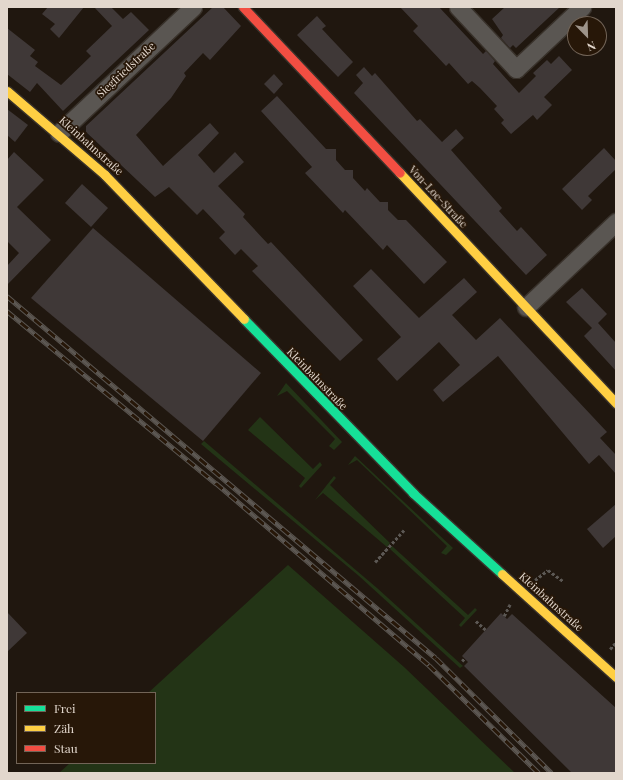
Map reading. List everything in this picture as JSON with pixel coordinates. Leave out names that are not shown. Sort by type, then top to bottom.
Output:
[{"type":"street","name":"Siegfriedstraße","points":[[60,133],[193,7]]},
{"type":"street","name":"Von-Loe-Straße","points":[[243,7],[616,403]]},
{"type":"street","points":[[458,7],[516,69],[582,7]]},
{"type":"street","name":"Kleinbahnstraße","points":[[7,91],[60,133],[137,207],[402,482],[616,677]]},
{"type":"street","points":[[526,308],[616,222]]},
{"type":"path","points":[[376,562],[404,530]]},
{"type":"path","points":[[521,592],[548,570],[563,581]]},
{"type":"path","points":[[476,621],[486,630]]},
{"type":"green space","points":[[286,383],[342,442],[334,450],[329,446],[335,439],[287,391],[277,396]]},
{"type":"green space","points":[[260,417],[313,469],[320,462],[322,465],[301,488],[299,486],[305,478],[248,430]]},
{"type":"green space","points":[[204,441],[377,588],[463,666],[460,668],[359,576],[201,444]]},
{"type":"green space","points":[[355,456],[453,548],[446,555],[441,553],[447,546],[357,460],[348,465]]},
{"type":"green space","points":[[334,476],[336,478],[330,485],[390,543],[387,547],[323,493],[315,500]]},
{"type":"green space","points":[[392,546],[468,615],[475,608],[477,610],[461,627],[459,625],[465,618],[390,549]]},
{"type":"green space","points":[[288,565],[404,667],[515,773],[59,773],[69,764],[156,764],[156,692],[149,692]]},
{"type":"building","points":[[48,7],[84,7],[59,38],[50,29],[55,24],[42,14]]},
{"type":"building","points":[[94,7],[111,7],[123,19],[131,12],[149,30],[63,111],[37,83],[30,92],[7,74],[7,28],[35,50],[30,56],[38,62],[35,66],[61,85],[91,56],[86,51],[112,26]]},
{"type":"building","points":[[213,7],[223,7],[241,26],[210,60],[203,53],[184,73],[186,76],[171,98],[136,135],[163,166],[210,123],[219,133],[198,155],[214,173],[235,152],[244,162],[218,186],[245,214],[243,217],[268,244],[271,242],[363,340],[340,361],[252,271],[258,266],[241,249],[235,255],[219,238],[225,232],[203,209],[197,215],[169,187],[155,197],[86,132],[86,126]]},
{"type":"building","points":[[400,7],[439,7],[483,54],[486,51],[495,61],[493,64],[519,93],[536,76],[533,73],[547,60],[551,64],[559,56],[572,70],[544,97],[552,105],[537,120],[533,115],[511,134],[501,123],[504,120],[494,109],[497,106],[472,81],[468,84],[449,63],[446,66],[413,31],[418,26]]},
{"type":"building","points":[[505,7],[560,7],[516,48],[513,45],[510,48],[501,38],[503,35],[492,19]]},
{"type":"building","points":[[317,16],[326,26],[322,29],[353,62],[338,77],[297,35]]},
{"type":"building","points":[[364,67],[372,76],[375,73],[417,121],[420,119],[442,142],[456,129],[464,138],[451,150],[502,208],[499,211],[517,231],[521,227],[547,255],[526,275],[354,93],[363,83],[356,75]]},
{"type":"building","points":[[274,74],[283,84],[274,94],[264,84]]},
{"type":"building","points":[[277,96],[326,149],[336,149],[336,160],[345,170],[353,170],[353,178],[365,191],[367,188],[380,202],[388,202],[388,210],[398,220],[406,220],[447,262],[424,284],[387,245],[383,250],[345,210],[343,213],[305,173],[312,167],[261,111]]},
{"type":"building","points":[[7,109],[28,125],[15,142],[7,135]]},
{"type":"building","points":[[604,148],[616,161],[616,169],[588,196],[592,200],[582,210],[562,189]]},
{"type":"building","points":[[14,152],[44,180],[17,207],[51,240],[7,285],[7,266],[19,253],[7,241],[7,160]]},
{"type":"building","points":[[82,184],[108,208],[91,227],[65,203]]},
{"type":"building","points":[[93,228],[261,373],[203,441],[31,298]]},
{"type":"building","points":[[371,269],[419,318],[464,278],[477,292],[452,315],[476,340],[500,318],[607,432],[600,438],[616,455],[616,474],[599,455],[589,464],[498,356],[443,402],[433,390],[460,365],[439,342],[397,381],[377,359],[401,337],[353,286]]},
{"type":"building","points":[[582,288],[607,314],[598,323],[616,343],[616,371],[584,336],[592,328],[566,302]]},
{"type":"building","points":[[616,504],[616,536],[603,548],[587,529]]},
{"type":"building","points":[[7,612],[27,633],[7,652]]},
{"type":"building","points":[[501,613],[507,619],[512,614],[616,708],[616,773],[572,773],[464,666],[468,662],[462,656]]},
{"type":"railway","points":[[7,296],[436,658],[552,773]]},
{"type":"railway","points":[[7,311],[216,483],[429,665],[539,773]]},
{"type":"traffic: fast","points":[[244,319],[413,493],[502,574]]},
{"type":"traffic: slow","points":[[7,91],[105,175],[244,319]]},
{"type":"traffic: slow","points":[[400,173],[616,403]]},
{"type":"traffic: slow","points":[[502,574],[616,677]]},
{"type":"traffic: jam","points":[[243,7],[400,173]]}]
